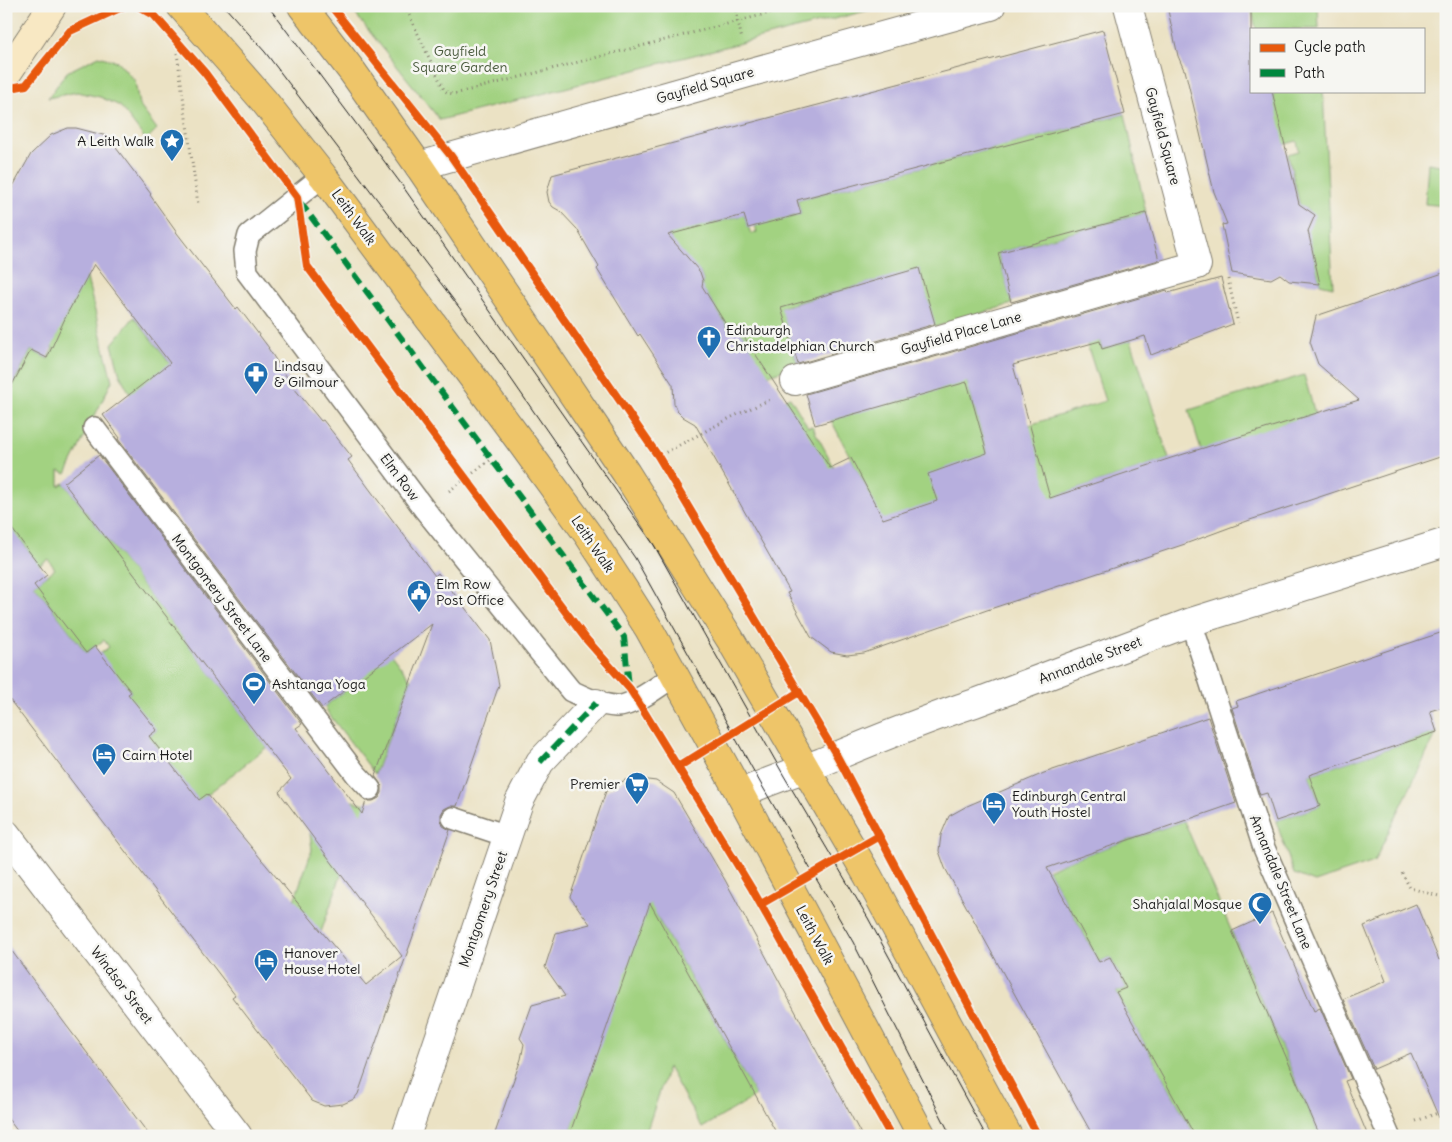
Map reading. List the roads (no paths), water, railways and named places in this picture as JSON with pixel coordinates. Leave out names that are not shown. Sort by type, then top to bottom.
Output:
[{"type":"main road","points":[[6,75],[52,6]]},
{"type":"main road","name":"Leith Walk","points":[[181,6],[264,101],[323,176],[589,536],[675,675],[922,1136]]},
{"type":"main road","points":[[302,6],[352,71],[419,166],[626,473],[730,639],[868,876],[1008,1136]]},
{"type":"street","name":"Gayfield Square","points":[[419,166],[991,6]]},
{"type":"street","name":"Gayfield Square","points":[[1128,6],[1197,265]]},
{"type":"street","name":"Gayfield Place Lane","points":[[795,381],[1197,265]]},
{"type":"street","name":"Annandale Street","points":[[740,794],[945,712],[975,703],[1191,622],[1446,542]]},
{"type":"street","name":"Montgomery Street","points":[[406,1136],[519,802],[540,762],[596,703]]},
{"type":"street","name":"Windsor Street","points":[[6,834],[238,1136]]},
{"type":"lane","name":"Elm Row","points":[[323,176],[249,235],[245,251],[247,272],[425,510],[571,691],[596,703],[618,707],[637,700],[675,675]]},
{"type":"lane","name":"Montgomery Street Lane","points":[[94,428],[344,758],[370,789]]},
{"type":"lane","name":"Annandale Street Lane","points":[[1191,622],[1264,848],[1389,1136]]},
{"type":"lane","points":[[453,818],[507,836]]},
{"type":"tram line","points":[[224,6],[265,52],[487,344],[635,558],[761,784],[853,942],[951,1136]]},
{"type":"tram line","points":[[268,6],[399,181],[654,545],[784,776],[868,918],[986,1136]]},
{"type":"place","name":"A Leith Walk","points":[[172,162]]},
{"type":"place","name":"Edinburgh Christadelphian Church","points":[[709,359]]},
{"type":"place","name":"Lindsay & Gilmour","points":[[256,395]]},
{"type":"place","name":"Elm Row Post Office","points":[[419,613]]},
{"type":"place","name":"Ashtanga Yoga","points":[[254,705]]},
{"type":"place","name":"Cairn Hotel","points":[[104,776]]},
{"type":"place","name":"Premier","points":[[637,805]]},
{"type":"place","name":"Edinburgh Central Youth Hostel","points":[[994,825]]},
{"type":"place","name":"Shahjalal Mosque","points":[[1260,925]]},
{"type":"place","name":"Hanover House Hotel","points":[[266,982]]},
{"type":"park label","name":"Gayfield Square Garden","points":[[460,59]]}]
